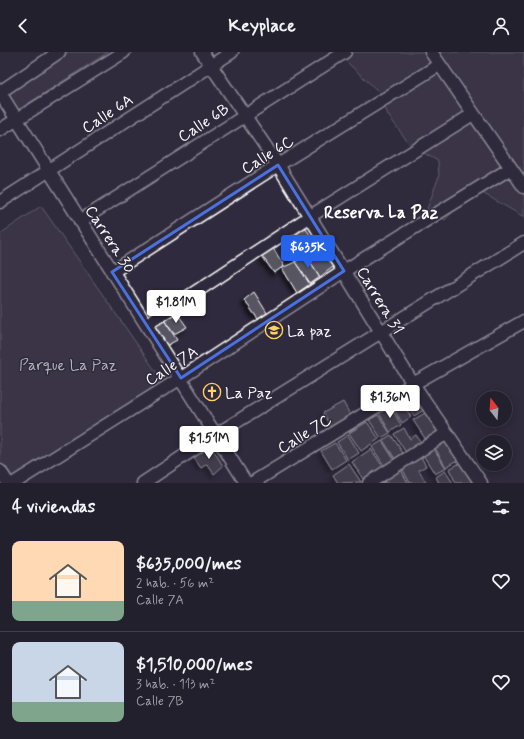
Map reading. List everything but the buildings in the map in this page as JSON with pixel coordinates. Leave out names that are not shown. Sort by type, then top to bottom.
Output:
[{"type":"street","points":[[0,92],[59,52]]},
{"type":"street","points":[[0,130],[124,52]]},
{"type":"street","name":"Carrera 31","points":[[202,52],[278,165],[413,384],[479,482]]},
{"type":"street","name":"Calle 6A","points":[[0,202],[232,52]]},
{"type":"street","name":"Calle 6B","points":[[80,221],[345,52]]},
{"type":"street","points":[[431,52],[524,187]]},
{"type":"street","name":"Calle 6C","points":[[112,272],[278,165],[440,65]]},
{"type":"street","name":"Carrera 30","points":[[0,92],[16,120],[112,272],[217,434],[246,483]]},
{"type":"street","points":[[147,324],[309,217],[473,114]]},
{"type":"street","name":"Calle 7A","points":[[14,483],[181,378],[344,271],[511,168]]},
{"type":"street","points":[[143,483],[217,434],[524,243]]},
{"type":"street","name":"Calle 7C","points":[[252,483],[413,384],[524,321]]},
{"type":"street","points":[[369,483],[447,433]]},
{"type":"street","points":[[0,471],[8,483]]},
{"type":"highlighted area","points":[[278,165],[344,271],[181,378],[112,272]]},
{"type":"green space","points":[[68,52],[108,52],[18,110],[6,91]]},
{"type":"green space","points":[[336,52],[524,52],[524,217],[479,191],[463,201],[445,220],[427,209],[439,176],[438,161],[411,146],[388,115],[379,92]]},
{"type":"green space","name":"Parque La Paz","points":[[41,206],[166,386],[10,479],[0,464],[0,234]]},
{"type":"place","name":"La paz","points":[[274,330]]},
{"type":"place","name":"La Paz","points":[[212,392]]},
{"type":"district","name":"Reserva La Paz","points":[[381,212]]}]
